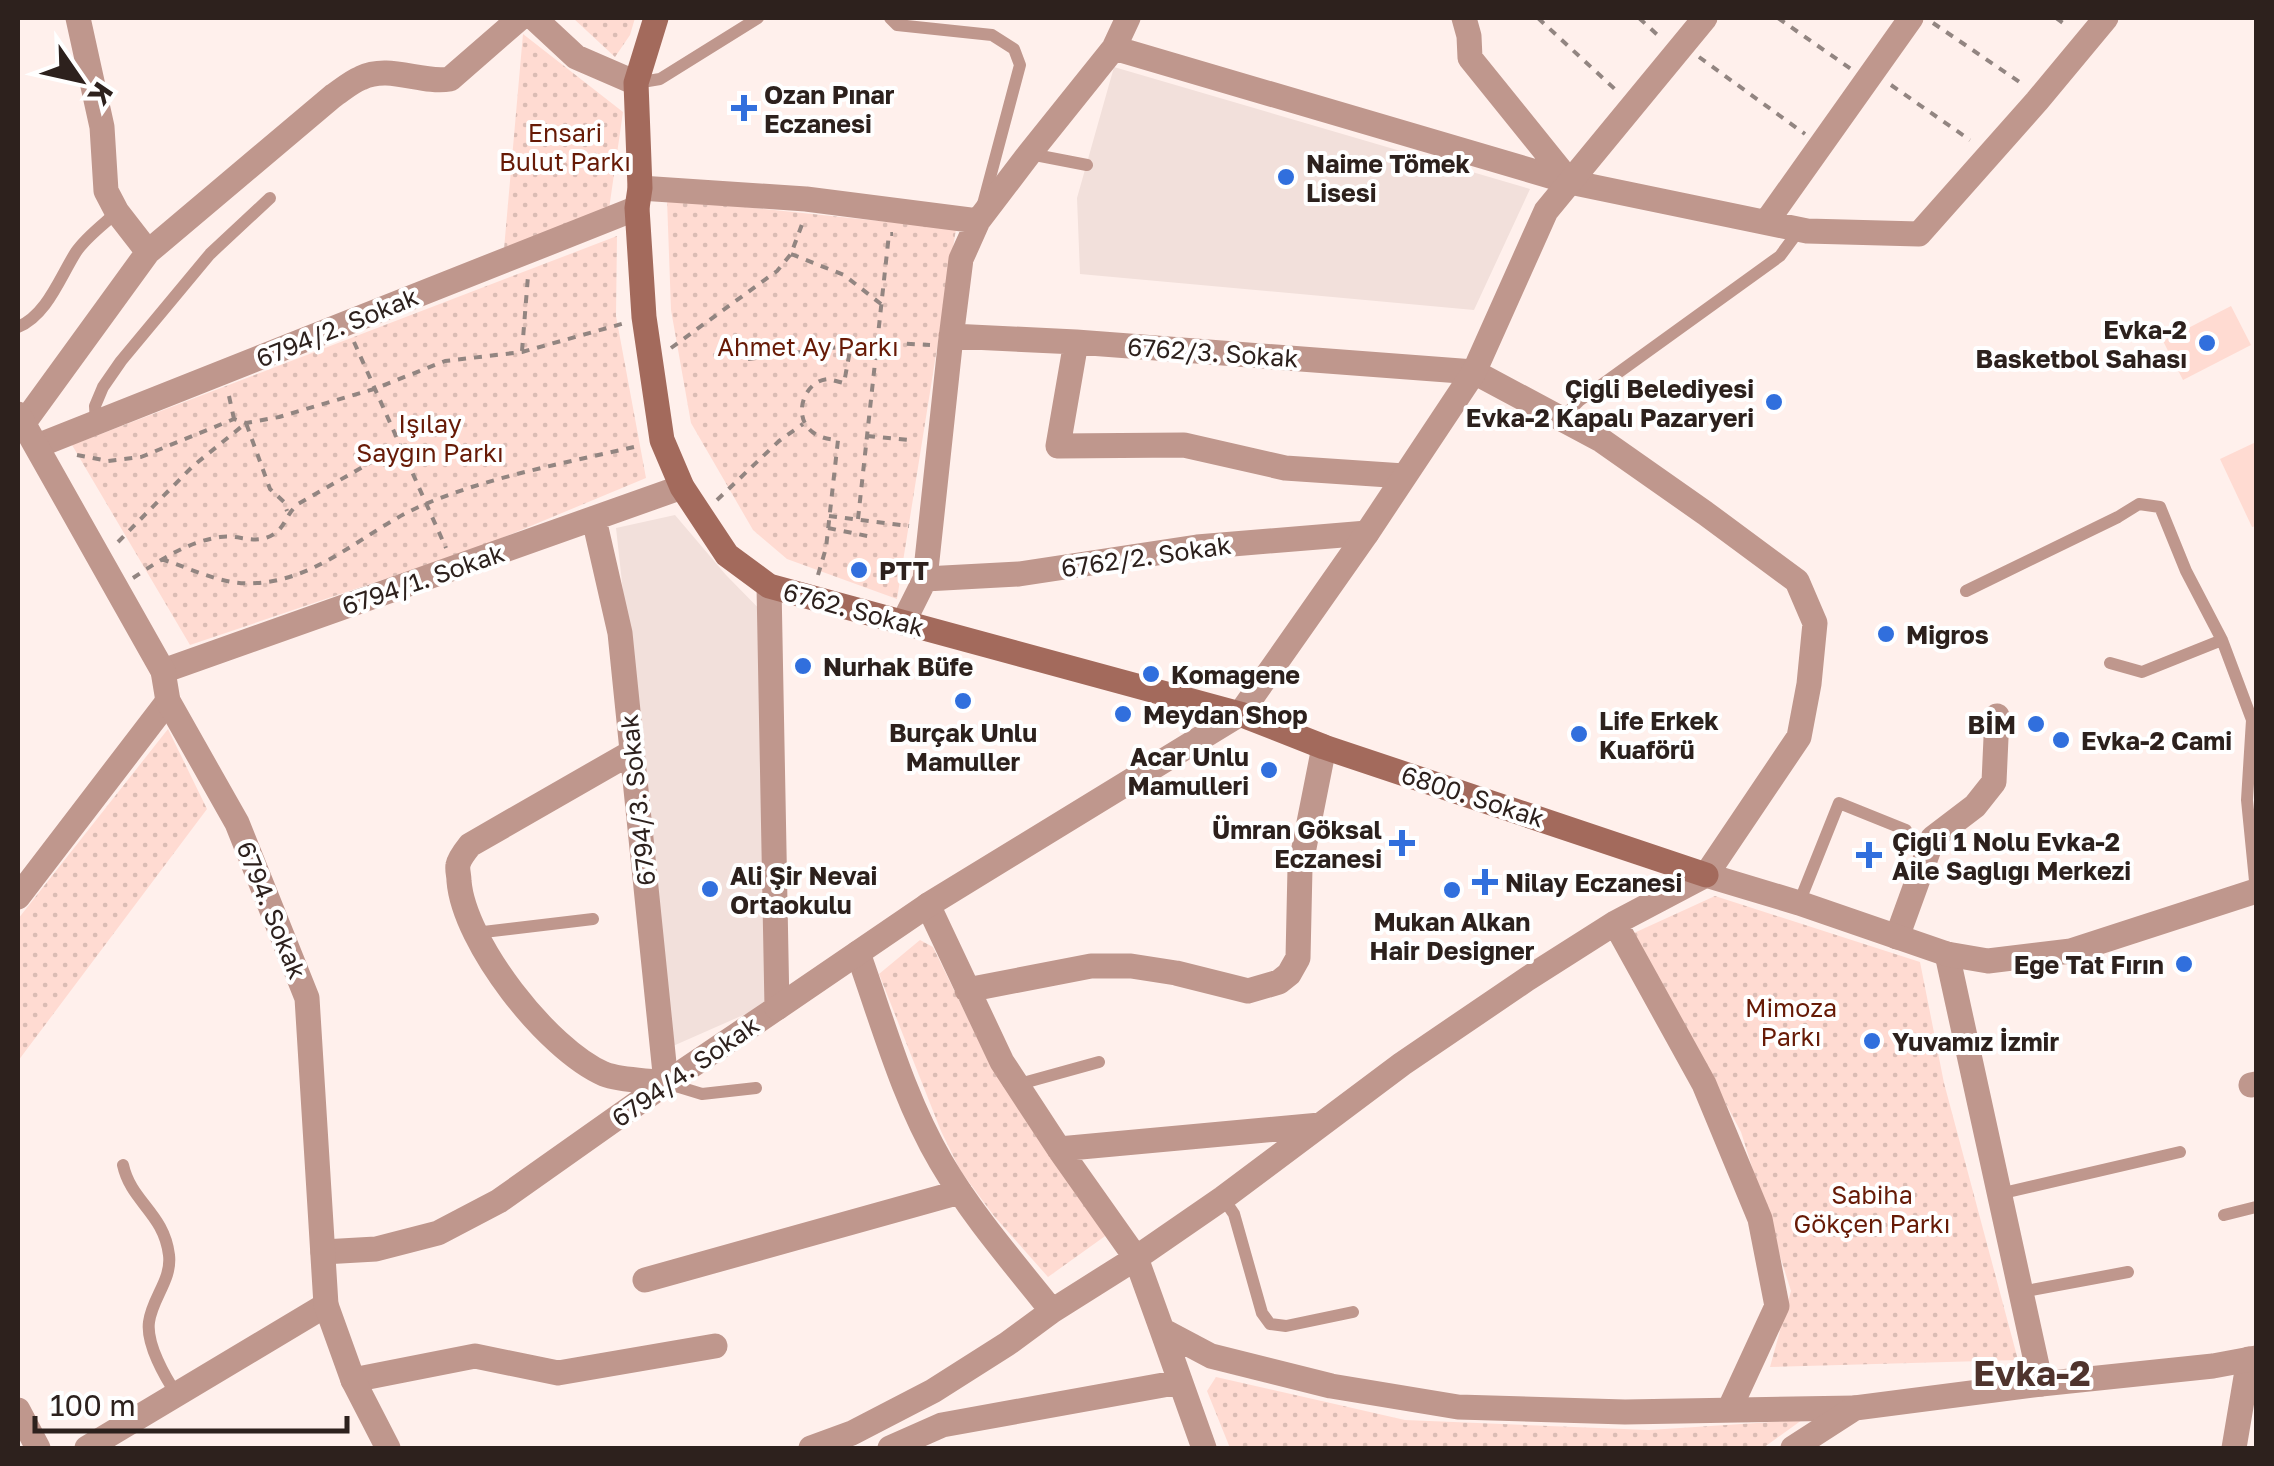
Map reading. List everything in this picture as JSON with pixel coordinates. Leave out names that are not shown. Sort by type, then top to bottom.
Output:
[{"type":"main road","name":"6762. Sokak","points":[[656,18],[636,84],[638,198],[650,362],[662,440],[682,487],[728,555],[770,586],[1240,714]]},
{"type":"main road","name":"6800. Sokak","points":[[1240,714],[1324,747],[1706,874]]},
{"type":"street","points":[[78,18],[102,127],[106,191],[148,252]]},
{"type":"street","points":[[26,428],[148,252],[333,96],[364,76],[391,73],[436,81],[450,78],[520,18]]},
{"type":"street","points":[[534,18],[576,57],[636,84]]},
{"type":"street","points":[[902,623],[925,579],[961,259],[978,221],[1114,48],[1128,18]]},
{"type":"street","points":[[1464,18],[1470,58],[1570,182]]},
{"type":"street","points":[[777,1008],[928,905],[1240,714],[1367,534],[1474,372],[1546,211],[1705,18]]},
{"type":"street","points":[[1767,221],[1911,18]]},
{"type":"street","points":[[1114,48],[1570,182],[1800,229],[1919,234],[2104,20],[2132,18]]},
{"type":"street","points":[[638,198],[806,199],[978,221]]},
{"type":"street","name":"6794/2. Sokak","points":[[26,428],[96,422],[530,251],[638,198]]},
{"type":"street","name":"6762/3. Sokak","points":[[950,341],[1076,342],[1474,372]]},
{"type":"street","points":[[1076,342],[1058,446],[1184,445],[1284,468],[1404,476]]},
{"type":"street","points":[[811,1448],[852,1433],[933,1391],[1007,1344],[1223,1198],[1402,1064],[1528,978],[1706,874],[1800,737],[1810,684],[1814,623],[1797,581],[1601,440],[1474,372]]},
{"type":"street","name":"6794. Sokak","points":[[26,428],[163,670],[168,701],[237,823],[307,998],[326,1306],[353,1380],[388,1448]]},
{"type":"street","name":"6794/1. Sokak","points":[[163,670],[682,487]]},
{"type":"street","name":"6794/3. Sokak","points":[[594,519],[620,633],[666,1083]]},
{"type":"street","name":"6762/2. Sokak","points":[[925,579],[1019,574],[1198,547],[1367,534]]},
{"type":"street","name":"6794/4. Sokak","points":[[322,1252],[376,1249],[438,1234],[499,1202],[777,1008],[770,586]]},
{"type":"street","points":[[18,897],[168,701]]},
{"type":"street","points":[[1897,937],[1933,838],[1975,806],[1994,782],[1997,716]]},
{"type":"street","points":[[966,990],[1091,966],[1130,966],[1176,973],[1248,991],[1279,982],[1298,958],[1300,868],[1324,747]]},
{"type":"street","points":[[632,752],[470,845],[458,864],[460,896],[475,933],[520,1003],[542,1026],[606,1075],[666,1083]]},
{"type":"street","points":[[1706,874],[1947,954],[1988,962],[2071,950],[2256,891]]},
{"type":"street","points":[[928,905],[1002,1062],[1136,1258],[1204,1448]]},
{"type":"street","points":[[1615,924],[1704,1084],[1760,1219],[1777,1306],[1728,1410]]},
{"type":"street","points":[[858,953],[911,1103],[939,1159],[970,1209],[1052,1310]]},
{"type":"street","points":[[1947,954],[2041,1384]]},
{"type":"street","points":[[1059,1149],[1320,1125]]},
{"type":"street","points":[[646,1280],[960,1192]]},
{"type":"street","points":[[87,1448],[326,1306]]},
{"type":"street","points":[[1162,1330],[1211,1356],[1331,1386],[1458,1407],[1625,1412],[1855,1408],[2253,1359],[2249,1398],[2234,1448]]},
{"type":"street","points":[[353,1380],[475,1356],[558,1372],[715,1346]]},
{"type":"street","points":[[890,1448],[942,1425],[1180,1382]]},
{"type":"street","points":[[1792,1448],[1855,1408]]},
{"type":"street","points":[[18,1410],[38,1448]]},
{"type":"lane","points":[[636,84],[660,79],[758,18]]},
{"type":"lane","points":[[890,18],[898,25],[992,35],[1014,49],[1020,65],[978,221]]},
{"type":"lane","points":[[1028,154],[1086,165]]},
{"type":"lane","points":[[96,422],[95,406],[121,361],[210,254],[270,198]]},
{"type":"lane","points":[[18,327],[30,322],[56,288],[78,248],[117,212]]},
{"type":"lane","points":[[1561,419],[1579,401],[1780,256],[1800,229]]},
{"type":"lane","points":[[1966,591],[2139,504],[2160,507],[2186,571],[2222,640],[2252,720],[2247,800],[2256,891]]},
{"type":"lane","points":[[2110,663],[2142,672],[2222,640]]},
{"type":"lane","points":[[1799,903],[1839,803],[1906,830]]},
{"type":"lane","points":[[475,933],[594,919]]},
{"type":"lane","points":[[1016,1084],[1099,1062]]},
{"type":"lane","points":[[666,1083],[702,1094],[756,1088]]},
{"type":"lane","points":[[2000,1194],[2180,1152]]},
{"type":"lane","points":[[124,1164],[132,1190],[161,1225],[169,1250],[170,1267],[148,1324],[160,1369],[177,1395]]},
{"type":"lane","points":[[1223,1198],[1234,1214],[1262,1313],[1270,1324],[1286,1326],[1353,1312]]},
{"type":"lane","points":[[2224,1215],[2256,1207]]},
{"type":"lane","points":[[2020,1292],[2128,1272]]},
{"type":"lane","points":[[933,1391],[942,1425]]},
{"type":"path","points":[[1538,18],[1633,106]]},
{"type":"path","points":[[1639,18],[1820,146]]},
{"type":"path","points":[[1778,18],[1990,154]]},
{"type":"path","points":[[1926,18],[2041,96]]},
{"type":"path","points":[[650,362],[776,271],[791,254],[804,226],[806,199]]},
{"type":"path","points":[[858,519],[890,234],[905,234],[907,212]]},
{"type":"path","points":[[522,352],[530,251]]},
{"type":"path","points":[[791,254],[844,275],[881,304]]},
{"type":"path","points":[[26,428],[108,462],[141,456],[234,419],[246,423],[279,417],[374,389],[446,362],[522,352],[644,317]]},
{"type":"path","points":[[347,324],[455,568]]},
{"type":"path","points":[[748,359],[876,342],[950,341]]},
{"type":"path","points":[[811,598],[826,548],[838,440],[813,434],[801,413],[804,396],[816,384],[828,379],[844,384],[851,346]]},
{"type":"path","points":[[246,423],[270,488],[288,512]]},
{"type":"path","points":[[101,561],[193,466],[246,423]]},
{"type":"path","points":[[701,515],[779,442],[804,424]]},
{"type":"path","points":[[867,436],[909,440]]},
{"type":"path","points":[[161,560],[225,581],[256,584],[284,579],[326,562],[402,514],[471,486],[662,440]]},
{"type":"path","points":[[117,589],[193,544],[224,536],[246,540],[270,537],[280,531],[288,512],[298,504],[401,445]]},
{"type":"path","points":[[829,516],[930,529]]},
{"type":"path","points":[[828,528],[872,537]]},
{"type":"shaded area","name":"Naime Tömek Lisesi","points":[[1114,67],[1530,189],[1474,310],[1080,274],[1077,198]]},
{"type":"shaded area","name":"Ali Şir Nevai Ortaokulu","points":[[675,515],[770,620],[766,1005],[673,1046],[616,528]]},
{"type":"green space","points":[[573,18],[635,18],[630,35],[615,57]]},
{"type":"green space","name":"Ensari Bulut Parkı","points":[[523,34],[623,112],[609,209],[504,249]]},
{"type":"green space","name":"Ahmet Ay Parkı","points":[[667,199],[956,229],[897,599],[787,559],[753,530],[691,423],[671,310]]},
{"type":"green space","name":"Işılay Saygın Parkı","points":[[617,236],[616,316],[646,478],[485,545],[190,645],[72,445]]},
{"type":"green space","name":"Evka-2 Basketbol Sahası","points":[[2231,306],[2251,345],[2183,380],[2163,341]]},
{"type":"green space","points":[[2256,442],[2256,526],[2252,527],[2220,459]]},
{"type":"green space","points":[[168,729],[207,809],[18,1061],[18,919]]},
{"type":"green space","points":[[1715,896],[1920,962],[1944,1083],[2018,1360],[1770,1367],[1791,1291],[1741,1132],[1634,933]]},
{"type":"green space","points":[[920,940],[933,947],[992,1068],[1108,1234],[1048,1277],[960,1170],[879,974]]},
{"type":"green space","points":[[1216,1377],[1405,1420],[1649,1430],[1802,1420],[1763,1448],[1230,1448],[1207,1391]]},
{"type":"place","name":"Ozan Pınar Eczanesi","points":[[744,108]]},
{"type":"place","name":"Naime Tömek Lisesi","points":[[1286,177]]},
{"type":"place","name":"Evka-2 Basketbol Sahası","points":[[2207,343]]},
{"type":"place","name":"Çiğli Belediyesi Evka-2 Kapalı Pazaryeri","points":[[1774,402]]},
{"type":"place","name":"PTT","points":[[859,570]]},
{"type":"place","name":"Migros","points":[[1886,634]]},
{"type":"place","name":"Nurhak Büfe","points":[[803,666]]},
{"type":"place","name":"Komagene","points":[[1151,674]]},
{"type":"place","name":"Burçak Unlu Mamuller","points":[[963,701]]},
{"type":"place","name":"Meydan Shop","points":[[1123,714]]},
{"type":"place","name":"BİM","points":[[2036,724]]},
{"type":"place","name":"Life Erkek Kuaförü","points":[[1579,734]]},
{"type":"place","name":"Evka-2 Cami","points":[[2061,740]]},
{"type":"place","name":"Acar Unlu Mamulleri","points":[[1269,770]]},
{"type":"place","name":"Ümran Göksal Eczanesi","points":[[1402,843]]},
{"type":"place","name":"Çiğli 1 Nolu Evka-2 Aile Sağlığı Merkezi","points":[[1869,855]]},
{"type":"place","name":"Nilay Eczanesi","points":[[1485,882]]},
{"type":"place","name":"Ali Şir Nevai Ortaokulu","points":[[710,889]]},
{"type":"place","name":"Mukan Alkan Hair Designer","points":[[1452,890]]},
{"type":"place","name":"Ege Tat Fırın","points":[[2184,964]]},
{"type":"place","name":"Yuvamız İzmir","points":[[1872,1041]]},
{"type":"district","name":"Evka-2","points":[[2032,1373]]},
{"type":"park label","name":"Mimoza Parkı","points":[[1791,1022]]},
{"type":"park label","name":"Sabiha Gökçen Parkı","points":[[1872,1208]]}]
